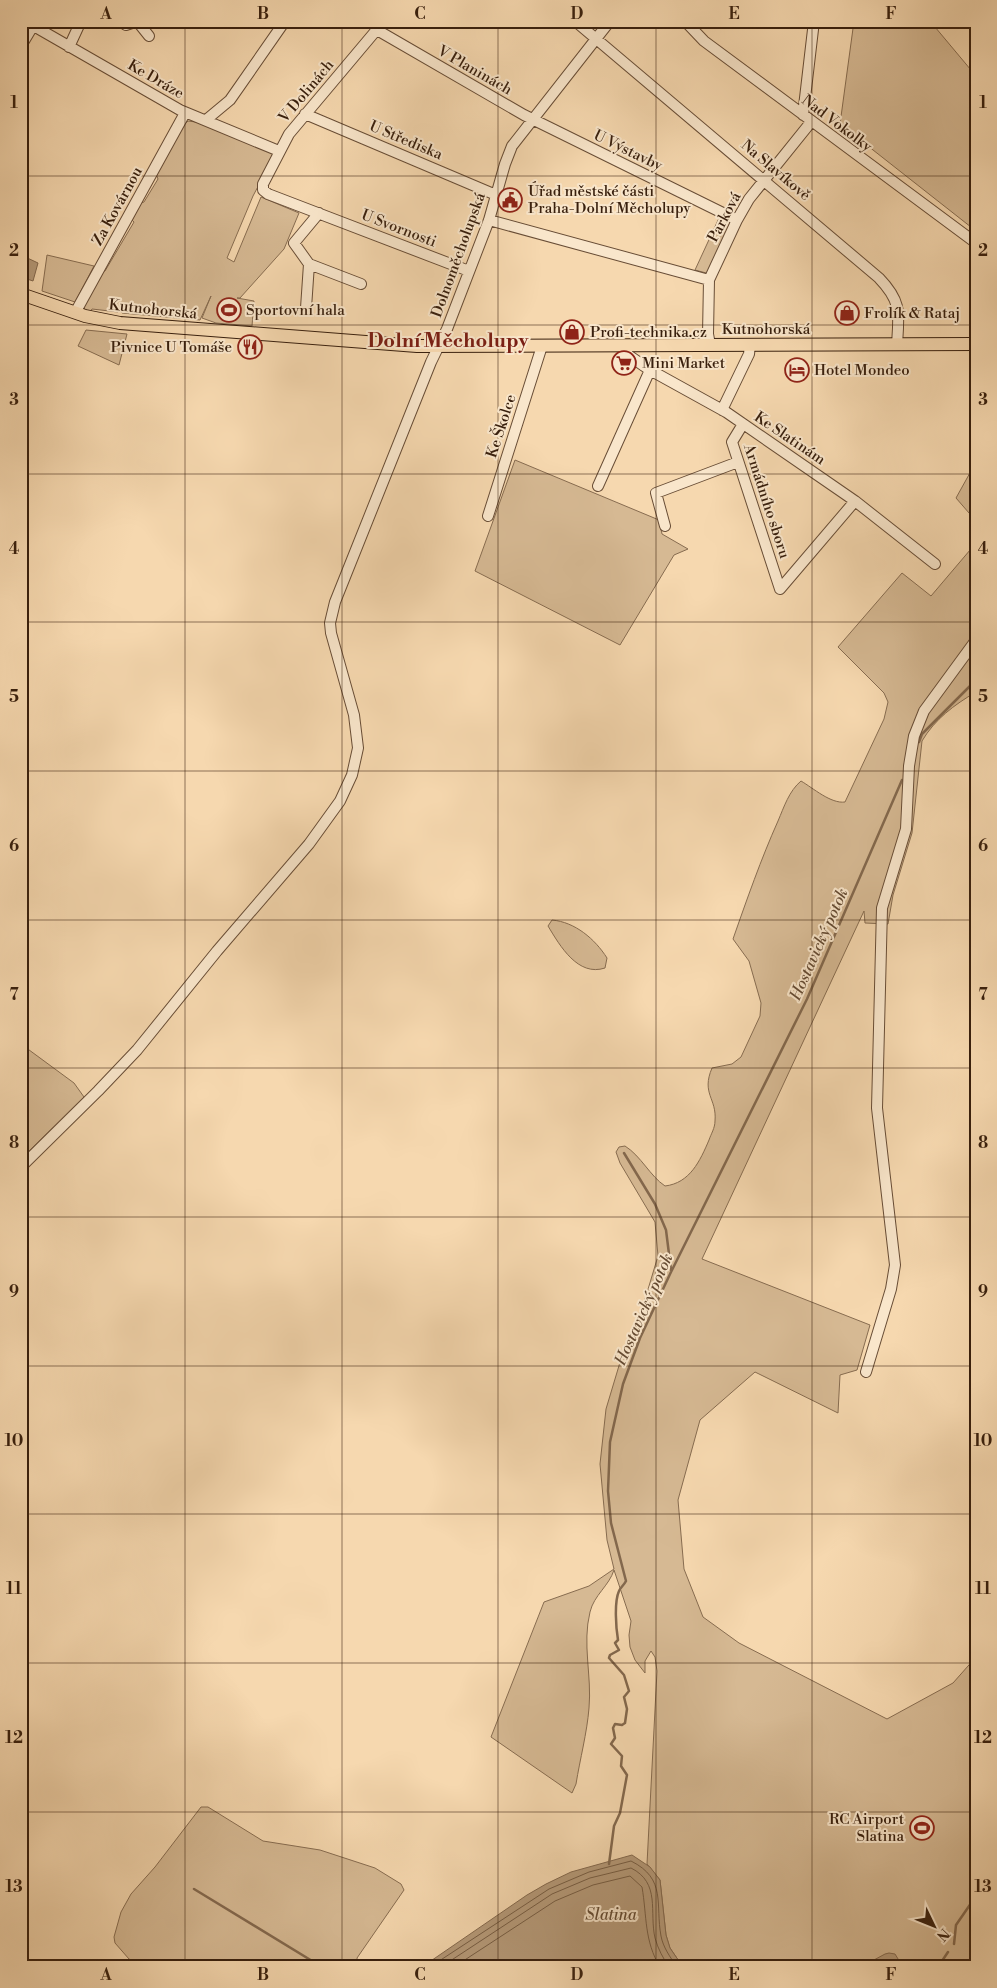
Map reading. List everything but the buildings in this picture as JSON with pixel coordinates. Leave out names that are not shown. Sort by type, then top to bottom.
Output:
[{"type":"main road","name":"Kutnohorská","points":[[21,294],[75,313],[129,324],[400,345],[976,344]]},
{"type":"street","points":[[69,47],[81,21]]},
{"type":"street","points":[[120,21],[126,25],[137,21],[149,36]]},
{"type":"street","points":[[206,120],[230,100],[285,21]]},
{"type":"street","name":"V Dolinách","points":[[262,187],[288,134],[384,21]]},
{"type":"street","name":"Na Slavíkově","points":[[575,21],[764,179],[888,288],[898,304],[897,344]]},
{"type":"street","name":"Dolnoměcholupská","points":[[21,1167],[137,1050],[216,951],[309,844],[340,801],[352,775],[358,748],[354,715],[334,649],[330,623],[335,602],[469,271],[488,220],[508,155],[532,119],[610,21]]},
{"type":"street","name":"Nad Vokolky","points":[[685,21],[704,41],[976,243]]},
{"type":"street","points":[[807,118],[814,21]]},
{"type":"street","points":[[21,46],[29,24]]},
{"type":"street","name":"Ke Dráze","points":[[29,24],[186,113],[279,151]]},
{"type":"street","name":"V Planinách","points":[[377,30],[532,119]]},
{"type":"street","name":"Za Kovárnou","points":[[75,313],[186,113]]},
{"type":"street","name":"U Střediska","points":[[305,114],[496,195]]},
{"type":"street","name":"Parková","points":[[710,345],[708,334],[709,280],[749,199],[807,118]]},
{"type":"street","name":"U Výstavby","points":[[532,119],[737,220]]},
{"type":"street","name":"U Svornosti","points":[[262,187],[266,193],[469,271]]},
{"type":"street","points":[[319,213],[294,243],[309,264],[361,284]]},
{"type":"street","points":[[488,220],[709,280]]},
{"type":"street","points":[[306,308],[309,264]]},
{"type":"street","points":[[722,410],[749,354],[750,345]]},
{"type":"street","name":"Ke Školce","points":[[488,516],[542,346]]},
{"type":"street","name":"Ke Slatinám","points":[[625,346],[628,355],[650,370],[722,410],[855,500],[935,564]]},
{"type":"street","points":[[598,486],[650,370]]},
{"type":"street","name":"Armádního sboru","points":[[743,424],[732,442],[780,589],[855,500]]},
{"type":"street","points":[[665,526],[656,492],[738,462]]},
{"type":"street","points":[[866,1372],[891,1289],[895,1265],[894,1243],[877,1108],[882,908],[906,829],[914,736],[924,711],[976,640]]},
{"type":"shaded area","points":[[854,21],[930,21],[976,76],[976,231],[840,124]]},
{"type":"shaded area","points":[[188,121],[204,123],[269,150],[272,154],[272,160],[253,196],[227,258],[234,262],[261,197],[299,213],[284,249],[240,298],[237,298],[254,301],[252,326],[216,323],[202,318],[211,296],[200,320],[122,313],[121,307],[118,308],[118,312],[92,309],[90,312],[85,311],[83,305],[101,272],[105,271],[134,222],[132,220],[141,203],[144,202],[158,179],[156,174],[183,126]]},
{"type":"shaded area","points":[[719,218],[731,223],[710,274],[695,270]]},
{"type":"shaded area","points":[[47,255],[94,266],[75,302],[42,291]]},
{"type":"shaded area","points":[[86,330],[127,334],[119,365],[78,346]]},
{"type":"shaded area","points":[[515,460],[659,520],[662,534],[688,549],[674,555],[620,645],[475,571]]},
{"type":"shaded area","points":[[976,462],[976,521],[956,498]]},
{"type":"shaded area","points":[[976,543],[976,692],[946,713],[922,741],[912,833],[893,895],[888,924],[865,923],[864,911],[702,1259],[870,1325],[857,1370],[840,1375],[838,1413],[755,1372],[700,1420],[678,1500],[684,1569],[703,1617],[739,1643],[887,1719],[953,1683],[976,1657],[976,1967],[903,1967],[900,1962],[869,1964],[861,1967],[683,1967],[670,1948],[666,1935],[660,1880],[647,1864],[657,1671],[655,1657],[651,1651],[645,1661],[645,1673],[635,1660],[630,1647],[631,1621],[614,1570],[590,1612],[587,1636],[589,1708],[576,1784],[572,1793],[491,1737],[544,1602],[589,1586],[614,1569],[607,1540],[600,1464],[606,1409],[621,1359],[646,1296],[658,1256],[655,1222],[620,1163],[616,1152],[619,1147],[625,1146],[631,1150],[665,1186],[674,1184],[688,1176],[698,1163],[715,1124],[714,1107],[708,1084],[712,1068],[732,1064],[741,1057],[760,1016],[761,1003],[749,961],[733,939],[772,835],[787,800],[793,789],[801,781],[834,801],[845,802],[884,719],[888,702],[884,693],[838,647],[902,573],[931,596]]},
{"type":"shaded area","points":[[552,920],[569,924],[597,944],[607,958],[605,968],[595,970],[586,968],[571,958],[548,926]]},
{"type":"shaded area","points":[[21,1044],[74,1083],[84,1097],[21,1159]]},
{"type":"shaded area","points":[[201,1807],[208,1807],[263,1841],[320,1850],[375,1868],[401,1884],[404,1890],[357,1958],[358,1967],[141,1967],[129,1959],[115,1943],[114,1937],[121,1912],[131,1894],[155,1867]]},
{"type":"water","points":[[21,255],[38,263],[33,281],[21,277]]},
{"type":"water","name":"Slatina","points":[[632,1855],[650,1867],[660,1880],[666,1935],[670,1948],[683,1967],[422,1967],[546,1884],[571,1872]]},
{"type":"water","points":[[885,1954],[895,1954],[903,1967],[861,1967]]},
{"type":"waterway","name":"Hostavický potok","points":[[919,742],[922,734],[976,680]]},
{"type":"waterway","name":"Hostavický potok","points":[[609,1864],[614,1826],[620,1813],[627,1775],[621,1766],[622,1756],[611,1744],[615,1738],[613,1728],[615,1724],[622,1725],[625,1723],[627,1709],[624,1697],[629,1691],[624,1675],[609,1658],[610,1655],[619,1650],[615,1643],[618,1640],[616,1602],[617,1596],[626,1581],[611,1523],[608,1491],[610,1442],[623,1384],[640,1338],[671,1272],[807,999],[902,780]]},
{"type":"waterway","points":[[624,1153],[655,1204],[666,1230],[671,1270]]},
{"type":"waterway","points":[[194,1889],[322,1967]]},
{"type":"waterway","points":[[954,1944],[956,1925],[976,1896]]},
{"type":"waterway","points":[[938,1967],[948,1952]]},
{"type":"railway","points":[[972,21],[976,26]]},
{"type":"place","name":"Úřad městské části Praha-Dolní Měcholupy","points":[[510,200]]},
{"type":"place","name":"Sportovní hala","points":[[229,310]]},
{"type":"place","name":"Frolík & Rataj","points":[[847,313]]},
{"type":"place","name":"Profi-technika.cz","points":[[572,332]]},
{"type":"place","name":"Pivnice U Tomáše","points":[[250,347]]},
{"type":"place","name":"Mini Market","points":[[624,363]]},
{"type":"place","name":"Hotel Mondeo","points":[[797,370]]},
{"type":"place","name":"RC Airport Slatina","points":[[922,1828]]},
{"type":"district","name":"Dolní Měcholupy","points":[[448,340]]}]
